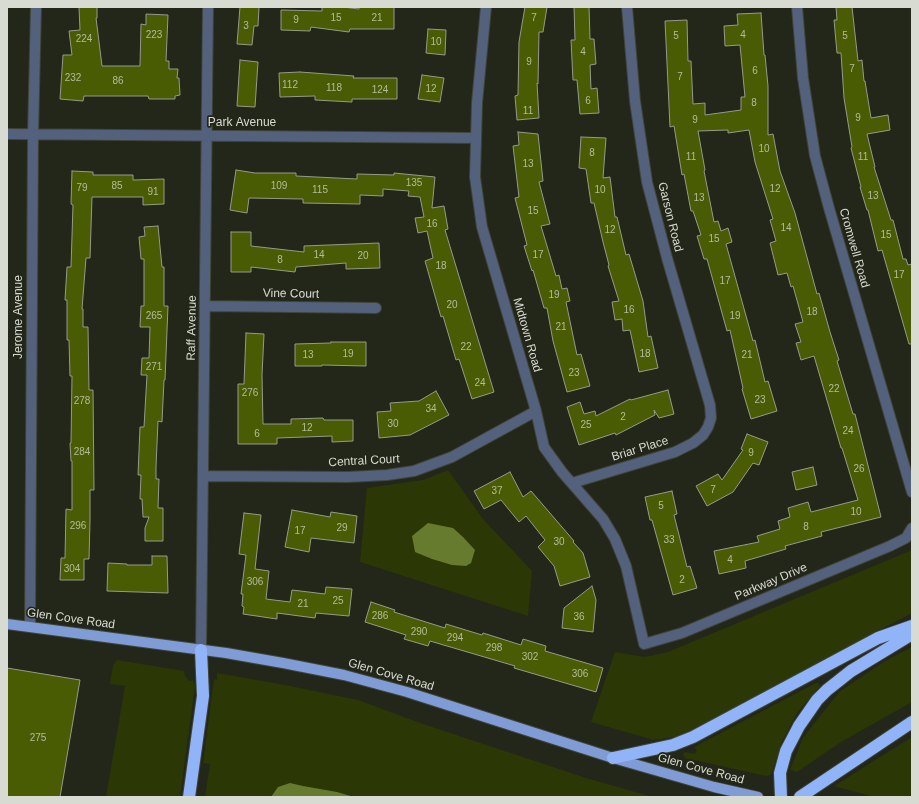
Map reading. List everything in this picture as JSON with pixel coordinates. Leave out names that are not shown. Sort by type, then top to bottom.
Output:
[{"type":"highway","points":[[613,758],[673,745],[693,737],[878,638],[912,626]]},
{"type":"highway","points":[[781,797],[780,773],[786,751],[799,726],[817,700],[826,690],[851,671],[912,634]]},
{"type":"highway","points":[[189,797],[203,696],[201,650]]},
{"type":"highway","points":[[800,797],[912,722]]},
{"type":"main road","name":"Glen Cove Road","points":[[7,624],[201,650],[283,663],[367,681],[414,694],[613,758],[714,787],[758,797]]},
{"type":"street","name":"Jerome Avenue","points":[[30,627],[33,135],[36,7]]},
{"type":"street","name":"Raff Avenue","points":[[201,650],[208,7]]},
{"type":"street","name":"Midtown Road","points":[[486,7],[477,103],[475,176],[482,227],[536,411],[544,447],[562,472],[603,519],[615,539],[626,566],[644,644]]},
{"type":"street","name":"Garson Road","points":[[627,7],[635,101],[647,182],[667,258],[710,405],[711,418],[708,427]]},
{"type":"street","name":"Cromwell Road","points":[[797,7],[803,78],[816,156],[829,208],[912,492]]},
{"type":"street","name":"Park Avenue","points":[[7,134],[476,138]]},
{"type":"street","name":"Vine Court","points":[[205,306],[376,308]]},
{"type":"street","name":"Central Court","points":[[203,476],[348,477],[387,475],[414,470],[452,457],[536,411]]},
{"type":"street","name":"Briar Place","points":[[572,484],[674,452],[693,443],[703,435],[708,427]]},
{"type":"street","name":"Parkway Drive","points":[[644,644],[682,633],[890,546],[906,538],[912,528]]},
{"type":"shaded area","points":[[448,470],[483,519],[532,571],[528,616],[360,562],[367,488],[423,480]]},
{"type":"shaded area","points":[[428,523],[453,528],[463,537],[475,550],[471,563],[466,566],[452,565],[415,552],[412,536]]},
{"type":"shaded area","points":[[912,550],[912,613],[681,736],[654,740],[591,722],[615,652],[645,657],[668,652]]},
{"type":"shaded area","points":[[912,647],[912,702],[841,742],[797,772],[790,770],[803,738],[839,692],[885,661]]},
{"type":"shaded area","points":[[117,660],[184,671],[185,676],[189,681],[193,680],[195,686],[180,797],[106,797],[125,686],[110,684],[113,665]]},
{"type":"shaded area","points":[[217,673],[358,700],[423,724],[586,778],[653,797],[205,797],[210,764],[203,763],[214,679],[217,680]]},
{"type":"shaded area","points":[[816,683],[819,683],[820,686],[797,713],[782,741],[771,775],[766,776],[685,758],[683,754],[685,752],[695,754],[697,750],[694,747]]},
{"type":"shaded area","points":[[912,737],[912,797],[874,797],[834,786]]},
{"type":"shaded area","points":[[290,783],[337,792],[354,797],[271,797],[278,787]]},
{"type":"building","points":[[79,7],[97,7],[96,18],[102,66],[140,66],[141,24],[146,25],[146,14],[168,15],[166,61],[169,61],[169,69],[178,69],[177,78],[179,78],[180,95],[175,96],[175,99],[149,99],[148,96],[84,96],[83,101],[60,99],[63,55],[72,55],[69,31],[80,30]]},
{"type":"building","points":[[240,7],[259,7],[258,26],[254,26],[252,45],[237,44]]},
{"type":"building","points":[[322,7],[359,9],[359,7],[394,7],[394,29],[350,29],[349,32],[311,27],[310,31],[281,30],[281,10],[322,11]]},
{"type":"building","points":[[525,7],[547,7],[543,32],[539,32],[538,84],[537,83],[539,118],[517,120],[515,96],[518,95],[519,42]]},
{"type":"building","points":[[574,7],[589,7],[590,39],[594,39],[596,64],[590,65],[591,89],[597,88],[599,113],[580,114],[577,80],[573,80],[571,40],[575,40]]},
{"type":"building","points":[[836,7],[852,7],[858,61],[862,60],[864,81],[871,118],[888,115],[890,130],[867,134],[874,167],[891,220],[893,220],[903,259],[906,259],[908,265],[912,264],[912,344],[909,344],[882,250],[878,251],[851,148],[844,98],[841,53],[837,53],[834,20],[837,20]]},
{"type":"building","points":[[761,13],[768,86],[768,135],[773,134],[780,171],[795,213],[817,294],[819,293],[839,360],[837,361],[853,414],[855,414],[881,517],[821,532],[822,536],[785,546],[786,549],[745,561],[746,568],[719,574],[714,551],[759,542],[757,536],[780,529],[778,521],[790,517],[788,508],[808,502],[811,512],[858,500],[814,356],[801,360],[796,343],[801,342],[795,324],[803,322],[793,286],[791,287],[787,273],[778,275],[770,243],[776,241],[770,220],[773,219],[755,162],[749,130],[728,133],[728,130],[698,131],[714,222],[718,221],[721,231],[728,228],[732,242],[726,244],[753,341],[755,340],[765,382],[768,381],[777,411],[751,419],[742,389],[730,330],[727,331],[707,259],[704,259],[697,236],[701,235],[693,211],[691,211],[684,174],[682,175],[674,126],[670,127],[665,21],[687,20],[688,61],[691,61],[693,104],[705,103],[705,115],[741,110],[741,97],[745,97],[740,45],[725,46],[724,26],[738,25],[737,14]]},
{"type":"building","points":[[428,29],[446,30],[445,55],[426,53]]},
{"type":"building","points":[[240,60],[258,62],[255,107],[237,106]]},
{"type":"building","points":[[300,72],[354,76],[353,78],[397,78],[397,99],[352,99],[352,102],[315,100],[315,96],[280,97],[279,73]]},
{"type":"building","points":[[422,75],[444,78],[440,102],[418,99]]},
{"type":"building","points":[[518,132],[538,134],[543,181],[539,182],[550,224],[541,226],[556,276],[559,275],[562,289],[567,288],[570,301],[566,302],[577,355],[581,354],[590,386],[567,392],[553,341],[547,308],[544,308],[524,246],[527,245],[515,198],[519,197],[513,146],[519,145]]},
{"type":"building","points":[[581,137],[606,138],[603,178],[610,177],[615,217],[617,217],[626,255],[629,254],[643,301],[648,337],[651,336],[658,368],[639,372],[630,330],[623,331],[622,319],[615,320],[612,302],[619,301],[608,266],[594,203],[591,203],[586,169],[579,168]]},
{"type":"building","points":[[236,170],[255,173],[296,173],[296,176],[357,179],[357,174],[394,175],[394,173],[435,177],[432,208],[444,206],[448,229],[445,230],[494,392],[472,399],[459,359],[456,360],[443,316],[441,317],[425,261],[433,258],[427,231],[418,233],[415,218],[424,217],[420,197],[408,196],[409,191],[383,189],[383,196],[360,195],[360,204],[303,203],[303,199],[249,198],[247,213],[230,210]]},
{"type":"building","points":[[72,171],[93,172],[93,175],[133,175],[133,180],[164,179],[164,204],[143,205],[143,197],[92,197],[90,258],[86,258],[82,309],[83,327],[88,327],[89,390],[93,390],[94,490],[90,490],[89,559],[84,559],[84,580],[60,580],[61,558],[65,558],[66,509],[72,510],[72,461],[70,443],[72,376],[70,376],[69,340],[67,340],[67,300],[65,300],[67,267],[71,267],[73,205],[71,204]]},
{"type":"building","points":[[158,226],[162,267],[164,267],[164,306],[168,306],[162,422],[158,421],[156,467],[156,479],[159,479],[158,508],[163,508],[163,541],[145,541],[145,528],[149,517],[143,517],[142,499],[140,499],[141,475],[138,475],[140,427],[144,427],[147,375],[141,375],[142,358],[149,358],[150,327],[140,327],[141,306],[144,306],[144,259],[141,259],[139,237],[145,236],[144,227]]},
{"type":"building","points":[[231,232],[251,232],[251,246],[304,252],[304,246],[379,243],[380,268],[346,269],[346,263],[296,267],[295,272],[251,267],[251,272],[231,272]]},
{"type":"building","points":[[246,333],[264,334],[262,375],[263,424],[291,424],[291,419],[323,418],[324,420],[353,420],[353,441],[332,442],[332,436],[277,438],[277,444],[238,444],[238,384],[244,384]]},
{"type":"building","points":[[366,342],[366,366],[295,366],[295,344]]},
{"type":"building","points":[[668,390],[674,414],[659,418],[654,410],[655,415],[616,435],[615,433],[579,445],[567,407],[580,402],[584,414],[595,411],[596,416],[630,399],[631,400]]},
{"type":"building","points":[[436,391],[449,415],[410,435],[379,438],[377,412],[391,411],[390,403],[419,401]]},
{"type":"building","points":[[747,434],[768,442],[759,465],[753,463],[733,492],[707,506],[696,486],[718,474],[722,480],[743,450],[741,449]]},
{"type":"building","points":[[813,467],[817,485],[796,490],[792,472]]},
{"type":"building","points":[[510,472],[523,497],[531,491],[574,541],[573,542],[583,553],[590,577],[560,586],[554,566],[538,547],[545,540],[526,516],[519,522],[501,500],[484,509],[474,491]]},
{"type":"building","points":[[672,491],[677,514],[674,515],[687,567],[690,566],[697,588],[673,595],[652,520],[650,520],[645,497]]},
{"type":"building","points":[[292,510],[330,517],[331,512],[357,516],[354,543],[311,538],[309,552],[285,547]]},
{"type":"building","points":[[244,513],[261,515],[255,569],[269,571],[266,599],[290,602],[292,590],[325,594],[326,587],[352,589],[349,616],[316,613],[315,618],[277,613],[277,619],[243,614],[243,594],[241,594],[246,555],[239,554]]},
{"type":"building","points":[[152,556],[167,556],[168,593],[107,591],[108,563],[152,565]]},
{"type":"building","points":[[592,586],[596,600],[593,632],[562,628],[564,608]]},
{"type":"building","points":[[371,602],[395,610],[394,612],[445,628],[446,624],[482,635],[483,633],[521,645],[523,639],[546,646],[545,651],[603,668],[596,692],[430,641],[428,646],[404,639],[406,635],[365,622]]},
{"type":"building","points":[[7,668],[80,680],[60,797],[7,797]]}]
